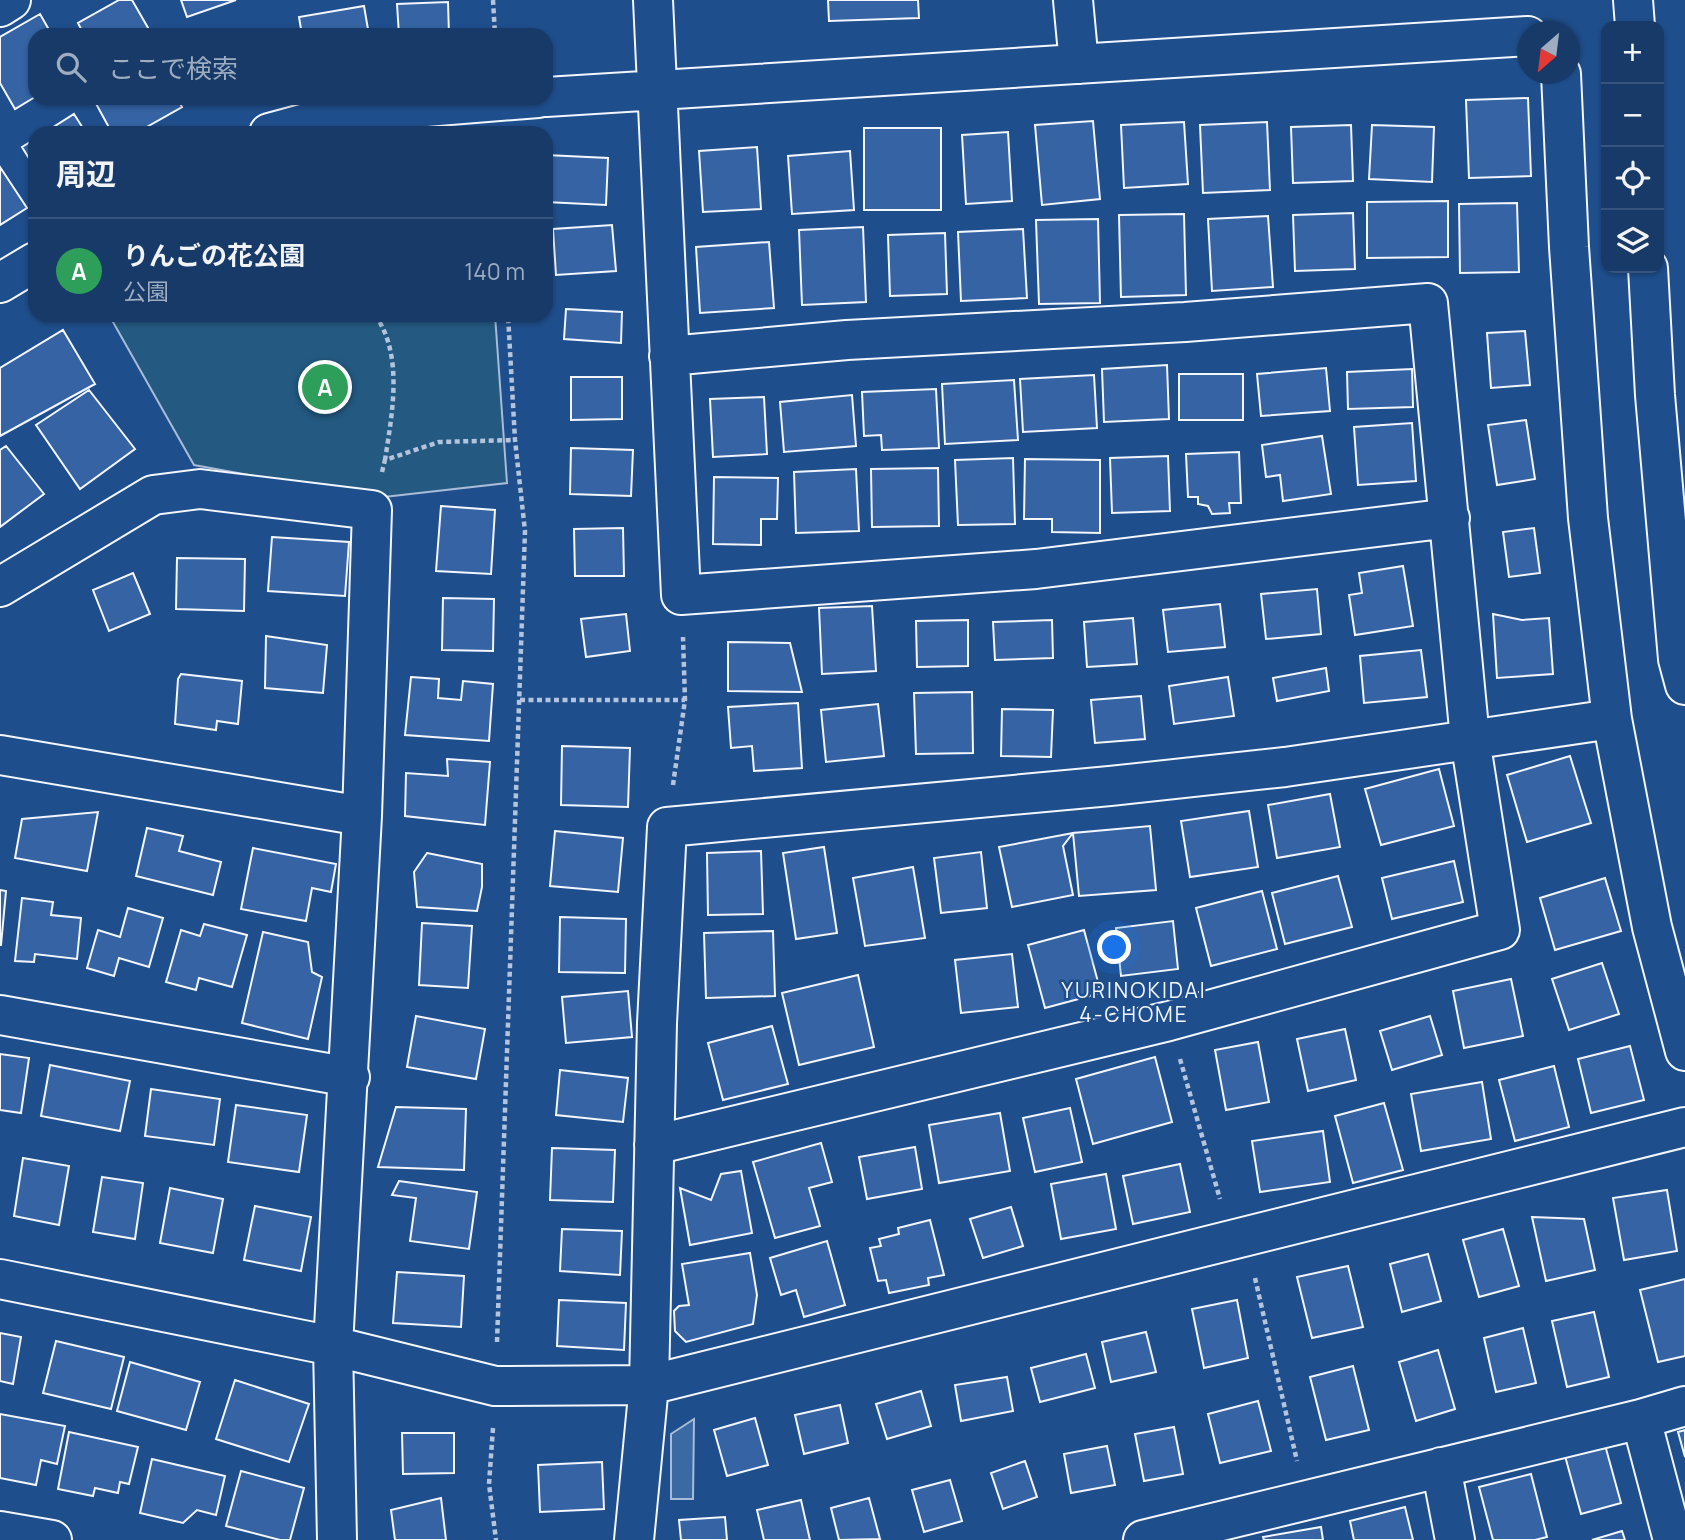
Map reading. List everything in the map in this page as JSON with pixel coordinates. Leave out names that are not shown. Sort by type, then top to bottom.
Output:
[{"type":"street","points":[[0,7],[11,0]]},
{"type":"street","points":[[653,0],[681,595],[1037,569],[1450,518]]},
{"type":"street","points":[[1073,0],[1079,64]]},
{"type":"street","points":[[1633,0],[1635,21]]},
{"type":"street","points":[[553,96],[1517,37]]},
{"type":"street","points":[[1561,84],[1569,247],[1588,518],[1612,719],[1651,927],[1685,1051]]},
{"type":"street","points":[[295,126],[339,114],[451,105]]},
{"type":"street","points":[[0,283],[28,265]]},
{"type":"street","points":[[1648,273],[1655,395],[1678,659],[1685,685]]},
{"type":"street","points":[[654,1145],[1169,1021],[1500,930],[1470,739],[1428,303],[1185,322],[847,340],[668,356]]},
{"type":"street","points":[[0,587],[153,495],[201,489],[372,510],[350,1077],[333,1346],[337,1540]]},
{"type":"street","points":[[634,1540],[649,1385],[657,1023],[667,827],[1285,767],[1612,719]]},
{"type":"street","points":[[0,755],[362,816]]},
{"type":"street","points":[[0,1015],[350,1077]]},
{"type":"street","points":[[0,1279],[333,1346],[495,1386],[649,1385],[1685,1127]]},
{"type":"street","points":[[1143,1540],[1685,1406]]},
{"type":"street","points":[[1641,1419],[1673,1540]]},
{"type":"street","points":[[1441,1467],[1455,1540]]},
{"type":"street","points":[[0,1531],[52,1540]]},
{"type":"path","points":[[493,0],[495,28]]},
{"type":"path","points":[[372,510],[392,418],[393,373],[385,330],[380,322]]},
{"type":"path","points":[[496,1540],[489,1484],[495,1386],[525,531],[515,440],[509,322]]},
{"type":"path","points":[[385,460],[439,442],[515,440]]},
{"type":"path","points":[[667,827],[685,700],[681,595]]},
{"type":"path","points":[[520,700],[685,700]]},
{"type":"path","points":[[1169,1021],[1238,1238],[1306,1500]]},
{"type":"shaded area","points":[[113,322],[496,322],[507,483],[375,498],[194,465]]},
{"type":"shaded area","points":[[694,1419],[693,1499],[671,1499],[671,1434]]},
{"type":"building","points":[[119,0],[132,0],[148,28],[80,28],[78,23]]},
{"type":"building","points":[[181,0],[236,0],[187,17]]},
{"type":"building","points":[[828,0],[918,0],[919,18],[829,21]]},
{"type":"building","points":[[448,2],[449,28],[399,28],[397,4]]},
{"type":"building","points":[[364,6],[368,28],[301,28],[299,17]]},
{"type":"building","points":[[40,14],[48,28],[28,28],[28,101],[15,109],[0,83],[0,37]]},
{"type":"building","points":[[1528,98],[1531,176],[1469,178],[1466,100]]},
{"type":"building","points":[[97,105],[182,107],[148,126],[108,126]]},
{"type":"building","points":[[74,114],[82,126],[55,126]]},
{"type":"building","points":[[1093,121],[1100,199],[1042,205],[1035,125]]},
{"type":"building","points":[[1184,122],[1188,184],[1124,188],[1121,125]]},
{"type":"building","points":[[1267,122],[1270,190],[1203,193],[1200,125]]},
{"type":"building","points":[[1351,125],[1353,181],[1293,183],[1291,127]]},
{"type":"building","points":[[1372,125],[1434,127],[1432,182],[1369,179]]},
{"type":"building","points":[[864,128],[941,128],[941,210],[864,210]]},
{"type":"building","points":[[1008,132],[1012,201],[966,204],[962,135]]},
{"type":"building","points":[[28,143],[28,157],[22,147]]},
{"type":"building","points":[[757,147],[761,209],[703,212],[699,151]]},
{"type":"building","points":[[850,151],[854,210],[792,214],[788,156]]},
{"type":"building","points":[[553,155],[608,158],[606,205],[553,202]]},
{"type":"building","points":[[0,167],[27,208],[0,225]]},
{"type":"building","points":[[1448,201],[1448,257],[1367,258],[1367,202]]},
{"type":"building","points":[[1517,203],[1519,272],[1460,273],[1459,204]]},
{"type":"building","points":[[1353,213],[1355,269],[1295,271],[1293,215]]},
{"type":"building","points":[[1184,214],[1186,295],[1121,297],[1119,215]]},
{"type":"building","points":[[1268,216],[1273,287],[1212,291],[1208,219]]},
{"type":"building","points":[[1098,219],[1100,303],[1039,304],[1036,220]]},
{"type":"building","points":[[612,225],[616,271],[556,275],[553,229]]},
{"type":"building","points":[[863,227],[866,302],[802,305],[799,230]]},
{"type":"building","points":[[1023,229],[1027,298],[961,301],[958,232]]},
{"type":"building","points":[[945,233],[947,294],[890,296],[888,235]]},
{"type":"building","points":[[769,242],[774,308],[700,313],[696,247]]},
{"type":"building","points":[[566,309],[622,312],[621,343],[564,339]]},
{"type":"building","points":[[63,330],[95,384],[0,436],[0,368]]},
{"type":"building","points":[[1525,331],[1530,385],[1491,388],[1487,333]]},
{"type":"building","points":[[1167,365],[1169,419],[1104,422],[1102,369]]},
{"type":"building","points":[[1326,368],[1330,411],[1261,416],[1257,374]]},
{"type":"building","points":[[1412,369],[1413,407],[1348,409],[1347,372]]},
{"type":"building","points":[[1179,374],[1243,374],[1243,420],[1179,420]]},
{"type":"building","points":[[1094,375],[1097,428],[1023,432],[1020,379]]},
{"type":"building","points":[[571,377],[622,377],[622,419],[571,420]]},
{"type":"building","points":[[1014,380],[1018,440],[945,444],[942,384]]},
{"type":"building","points":[[936,389],[939,448],[882,450],[881,435],[864,436],[862,392]]},
{"type":"building","points":[[89,390],[135,449],[80,489],[36,425]]},
{"type":"building","points":[[852,395],[856,446],[784,452],[780,402]]},
{"type":"building","points":[[764,397],[767,454],[713,457],[710,399]]},
{"type":"building","points":[[1526,420],[1535,479],[1497,485],[1488,425]]},
{"type":"building","points":[[1412,423],[1416,481],[1358,485],[1354,427]]},
{"type":"building","points":[[1322,436],[1331,494],[1283,501],[1280,475],[1266,477],[1262,445]]},
{"type":"building","points":[[6,446],[44,494],[0,527],[0,450]]},
{"type":"building","points":[[571,448],[633,450],[631,496],[570,494]]},
{"type":"building","points":[[1239,452],[1241,503],[1229,503],[1230,513],[1212,514],[1208,506],[1198,504],[1198,497],[1188,497],[1186,454]]},
{"type":"building","points":[[1168,456],[1170,511],[1112,513],[1110,458]]},
{"type":"building","points":[[1013,458],[1015,524],[958,525],[955,460]]},
{"type":"building","points":[[1025,459],[1100,460],[1100,533],[1052,532],[1052,519],[1024,519]]},
{"type":"building","points":[[938,468],[939,526],[872,527],[871,469]]},
{"type":"building","points":[[856,469],[859,531],[796,533],[794,472]]},
{"type":"building","points":[[714,477],[778,478],[777,519],[761,519],[761,545],[713,544]]},
{"type":"building","points":[[441,506],[495,510],[491,574],[436,571]]},
{"type":"building","points":[[623,528],[624,576],[575,576],[574,529]]},
{"type":"building","points":[[1534,528],[1540,573],[1509,577],[1503,532]]},
{"type":"building","points":[[272,537],[349,542],[345,596],[268,591]]},
{"type":"building","points":[[177,558],[245,559],[244,611],[176,609]]},
{"type":"building","points":[[1403,566],[1413,626],[1355,635],[1349,595],[1362,593],[1359,573]]},
{"type":"building","points":[[133,573],[150,614],[109,631],[93,590]]},
{"type":"building","points":[[1317,589],[1321,634],[1266,639],[1261,594]]},
{"type":"building","points":[[443,598],[494,599],[493,651],[442,650]]},
{"type":"building","points":[[1220,604],[1225,647],[1168,652],[1163,610]]},
{"type":"building","points":[[872,606],[876,671],[822,674],[819,608]]},
{"type":"building","points":[[626,614],[630,651],[586,657],[581,619]]},
{"type":"building","points":[[1493,614],[1522,620],[1549,618],[1553,674],[1497,678]]},
{"type":"building","points":[[1133,618],[1137,664],[1087,667],[1084,622]]},
{"type":"building","points":[[968,620],[968,666],[917,667],[916,621]]},
{"type":"building","points":[[1052,620],[1053,658],[995,660],[993,622]]},
{"type":"building","points":[[266,636],[327,645],[323,693],[265,688]]},
{"type":"building","points":[[728,642],[790,643],[802,692],[728,691]]},
{"type":"building","points":[[1421,650],[1427,697],[1364,703],[1360,656]]},
{"type":"building","points":[[1326,668],[1329,691],[1277,701],[1273,678]]},
{"type":"building","points":[[181,674],[242,681],[238,724],[217,721],[216,730],[175,724],[178,679]]},
{"type":"building","points":[[411,677],[439,679],[438,698],[461,700],[463,681],[493,684],[489,741],[405,735]]},
{"type":"building","points":[[1228,677],[1234,716],[1174,724],[1169,686]]},
{"type":"building","points":[[972,692],[973,753],[916,754],[914,693]]},
{"type":"building","points":[[1141,696],[1145,739],[1095,743],[1091,700]]},
{"type":"building","points":[[798,703],[802,768],[754,771],[752,746],[731,748],[728,707]]},
{"type":"building","points":[[878,704],[884,756],[826,762],[821,710]]},
{"type":"building","points":[[1002,709],[1053,710],[1051,757],[1001,756]]},
{"type":"building","points":[[562,746],[630,748],[628,807],[561,805]]},
{"type":"building","points":[[1570,756],[1591,823],[1527,842],[1507,775]]},
{"type":"building","points":[[447,759],[490,762],[485,825],[405,816],[406,773],[448,776]]},
{"type":"building","points":[[1439,769],[1454,826],[1381,845],[1365,789]]},
{"type":"building","points":[[1330,794],[1340,847],[1277,858],[1268,805]]},
{"type":"building","points":[[1249,811],[1258,867],[1190,877],[1181,821]]},
{"type":"building","points":[[98,812],[87,871],[15,858],[22,819]]},
{"type":"building","points":[[1150,826],[1156,890],[1079,896],[1073,833]]},
{"type":"building","points":[[147,828],[183,836],[179,851],[221,862],[213,895],[136,876]]},
{"type":"building","points":[[555,831],[623,838],[618,892],[550,886]]},
{"type":"building","points":[[1073,833],[1063,846],[1073,895],[1012,907],[999,847]]},
{"type":"building","points":[[824,847],[837,933],[796,939],[783,853]]},
{"type":"building","points":[[253,848],[336,864],[331,892],[312,888],[306,921],[241,909]]},
{"type":"building","points":[[761,851],[763,914],[708,915],[707,853]]},
{"type":"building","points":[[981,852],[987,908],[941,913],[934,858]]},
{"type":"building","points":[[427,853],[482,864],[482,887],[477,911],[417,907],[414,872]]},
{"type":"building","points":[[1454,861],[1463,902],[1392,919],[1382,878]]},
{"type":"building","points":[[913,867],[925,938],[865,946],[853,878]]},
{"type":"building","points":[[1338,876],[1352,927],[1285,944],[1272,893]]},
{"type":"building","points":[[1605,878],[1621,931],[1555,950],[1540,898]]},
{"type":"building","points":[[0,890],[6,891],[1,945],[0,945]]},
{"type":"building","points":[[1262,891],[1277,949],[1211,966],[1196,908]]},
{"type":"building","points":[[22,898],[53,902],[51,915],[81,918],[77,959],[35,954],[34,962],[15,961]]},
{"type":"building","points":[[128,908],[163,918],[149,967],[119,958],[114,976],[87,968],[98,930],[120,937]]},
{"type":"building","points":[[560,917],[626,919],[625,973],[559,972]]},
{"type":"building","points":[[1173,921],[1178,969],[1121,976],[1116,928]]},
{"type":"building","points":[[422,923],[472,926],[468,988],[419,985]]},
{"type":"building","points":[[204,924],[247,935],[232,987],[199,978],[196,990],[166,982],[181,930],[200,936]]},
{"type":"building","points":[[1084,930],[1101,993],[1045,1008],[1028,945]]},
{"type":"building","points":[[773,931],[775,996],[706,998],[704,933]]},
{"type":"building","points":[[263,932],[308,942],[312,972],[322,977],[308,1039],[242,1023]]},
{"type":"building","points":[[1012,954],[1018,1007],[961,1013],[955,960]]},
{"type":"building","points":[[1602,963],[1619,1014],[1569,1030],[1552,979]]},
{"type":"building","points":[[858,975],[874,1047],[799,1065],[782,993]]},
{"type":"building","points":[[1511,979],[1523,1036],[1464,1048],[1453,991]]},
{"type":"building","points":[[628,991],[632,1037],[566,1043],[562,997]]},
{"type":"building","points":[[416,1016],[485,1029],[476,1079],[407,1067]]},
{"type":"building","points":[[1430,1016],[1442,1055],[1392,1070],[1380,1031]]},
{"type":"building","points":[[772,1026],[788,1084],[723,1100],[708,1043]]},
{"type":"building","points":[[1345,1029],[1356,1080],[1308,1091],[1297,1039]]},
{"type":"building","points":[[1258,1042],[1269,1102],[1226,1110],[1215,1050]]},
{"type":"building","points":[[1630,1046],[1644,1100],[1591,1113],[1578,1059]]},
{"type":"building","points":[[0,1054],[29,1058],[21,1113],[0,1110]]},
{"type":"building","points":[[1155,1057],[1172,1122],[1093,1144],[1076,1079]]},
{"type":"building","points":[[50,1065],[130,1081],[120,1131],[41,1116]]},
{"type":"building","points":[[1554,1066],[1569,1127],[1515,1141],[1499,1080]]},
{"type":"building","points":[[560,1070],[628,1078],[623,1122],[556,1115]]},
{"type":"building","points":[[1482,1082],[1491,1139],[1421,1151],[1411,1094]]},
{"type":"building","points":[[151,1089],[220,1099],[214,1145],[145,1136]]},
{"type":"building","points":[[1384,1103],[1403,1170],[1353,1183],[1335,1116]]},
{"type":"building","points":[[236,1105],[307,1115],[299,1172],[228,1162]]},
{"type":"building","points":[[396,1107],[466,1109],[464,1170],[378,1167]]},
{"type":"building","points":[[1070,1108],[1082,1162],[1035,1172],[1023,1118]]},
{"type":"building","points":[[1000,1113],[1010,1171],[939,1183],[929,1125]]},
{"type":"building","points":[[1323,1131],[1330,1182],[1260,1192],[1252,1141]]},
{"type":"building","points":[[821,1143],[832,1182],[809,1188],[820,1226],[775,1238],[753,1162]]},
{"type":"building","points":[[915,1147],[922,1189],[867,1199],[859,1157]]},
{"type":"building","points":[[552,1148],[615,1150],[613,1202],[550,1200]]},
{"type":"building","points":[[23,1158],[69,1166],[59,1225],[14,1216]]},
{"type":"building","points":[[1180,1164],[1190,1212],[1133,1224],[1123,1176]]},
{"type":"building","points":[[741,1171],[752,1233],[690,1245],[680,1188],[711,1200],[721,1174]]},
{"type":"building","points":[[1106,1174],[1116,1229],[1061,1239],[1051,1184]]},
{"type":"building","points":[[102,1177],[143,1183],[135,1239],[93,1232]]},
{"type":"building","points":[[399,1181],[477,1192],[469,1249],[410,1241],[416,1198],[392,1195]]},
{"type":"building","points":[[170,1188],[223,1199],[213,1253],[160,1243]]},
{"type":"building","points":[[1667,1190],[1677,1251],[1624,1260],[1613,1198]]},
{"type":"building","points":[[255,1206],[311,1217],[301,1271],[244,1260]]},
{"type":"building","points":[[1011,1207],[1023,1246],[983,1258],[970,1219]]},
{"type":"building","points":[[1532,1217],[1584,1219],[1595,1270],[1546,1281]]},
{"type":"building","points":[[930,1220],[944,1275],[928,1278],[929,1285],[889,1293],[886,1280],[878,1281],[870,1248],[881,1246],[879,1239],[899,1234],[898,1228]]},
{"type":"building","points":[[562,1229],[622,1231],[620,1275],[560,1271]]},
{"type":"building","points":[[1503,1229],[1519,1286],[1479,1297],[1463,1240]]},
{"type":"building","points":[[827,1241],[845,1305],[804,1317],[796,1290],[781,1295],[770,1258]]},
{"type":"building","points":[[750,1253],[757,1295],[753,1324],[686,1342],[675,1331],[674,1311],[679,1306],[689,1305],[682,1264]]},
{"type":"building","points":[[1428,1254],[1441,1301],[1402,1312],[1390,1264]]},
{"type":"building","points":[[1348,1266],[1363,1327],[1312,1338],[1297,1277]]},
{"type":"building","points":[[397,1272],[464,1276],[461,1327],[393,1323]]},
{"type":"building","points":[[1685,1279],[1685,1356],[1658,1362],[1640,1290]]},
{"type":"building","points":[[559,1300],[626,1303],[624,1350],[557,1346]]},
{"type":"building","points":[[1237,1300],[1248,1358],[1204,1368],[1192,1309]]},
{"type":"building","points":[[1594,1312],[1609,1377],[1567,1387],[1552,1321]]},
{"type":"building","points":[[1523,1328],[1536,1383],[1496,1392],[1484,1338]]},
{"type":"building","points":[[1146,1332],[1156,1372],[1111,1382],[1102,1342]]},
{"type":"building","points":[[0,1333],[21,1337],[13,1384],[0,1381]]},
{"type":"building","points":[[56,1341],[124,1357],[111,1409],[43,1393]]},
{"type":"building","points":[[1438,1350],[1455,1409],[1416,1421],[1399,1362]]},
{"type":"building","points":[[1086,1354],[1095,1388],[1040,1402],[1031,1368]]},
{"type":"building","points":[[130,1362],[200,1382],[186,1430],[117,1411]]},
{"type":"building","points":[[1353,1366],[1369,1430],[1326,1440],[1310,1377]]},
{"type":"building","points":[[1007,1377],[1013,1411],[961,1421],[955,1385]]},
{"type":"building","points":[[235,1380],[309,1404],[289,1462],[216,1439]]},
{"type":"building","points":[[921,1391],[931,1426],[887,1439],[876,1404]]},
{"type":"building","points":[[1258,1401],[1271,1451],[1220,1463],[1208,1414]]},
{"type":"building","points":[[840,1405],[848,1443],[804,1454],[795,1415]]},
{"type":"building","points":[[0,1414],[65,1426],[57,1464],[41,1460],[36,1485],[0,1478]]},
{"type":"building","points":[[755,1418],[768,1465],[727,1476],[714,1430]]},
{"type":"building","points":[[1174,1427],[1183,1474],[1144,1481],[1135,1434]]},
{"type":"building","points":[[1685,1430],[1685,1457],[1678,1432]]},
{"type":"building","points":[[69,1432],[138,1447],[129,1484],[120,1482],[118,1493],[95,1488],[93,1496],[58,1489]]},
{"type":"building","points":[[402,1433],[454,1433],[454,1473],[403,1474]]},
{"type":"building","points":[[1605,1445],[1621,1503],[1581,1514],[1565,1456]]},
{"type":"building","points":[[1107,1446],[1115,1485],[1071,1493],[1064,1454]]},
{"type":"building","points":[[152,1459],[225,1476],[216,1515],[197,1510],[183,1523],[140,1513]]},
{"type":"building","points":[[1025,1461],[1037,1497],[1003,1509],[991,1473]]},
{"type":"building","points":[[602,1462],[604,1509],[540,1512],[538,1465]]},
{"type":"building","points":[[241,1471],[304,1488],[290,1540],[280,1540],[226,1526]]},
{"type":"building","points":[[1531,1474],[1547,1537],[1535,1540],[1493,1540],[1479,1487]]},
{"type":"building","points":[[950,1480],[962,1521],[924,1532],[912,1490]]},
{"type":"building","points":[[441,1498],[446,1540],[395,1540],[391,1510]]},
{"type":"building","points":[[869,1498],[880,1539],[839,1540],[831,1508]]},
{"type":"building","points":[[801,1500],[810,1540],[764,1540],[757,1510]]},
{"type":"building","points":[[1405,1507],[1413,1540],[1354,1540],[1350,1521]]},
{"type":"building","points":[[725,1517],[727,1540],[681,1540],[679,1520]]},
{"type":"building","points":[[1321,1527],[1323,1540],[1264,1540],[1263,1537]]},
{"type":"building","points":[[1622,1531],[1625,1540],[1592,1540]]},
{"type":"place","name":"りんごの花公園","points":[[325,387]]},
{"type":"district","name":"YURINOKIDAI 4-CHOME","points":[[1134,1002]]}]
